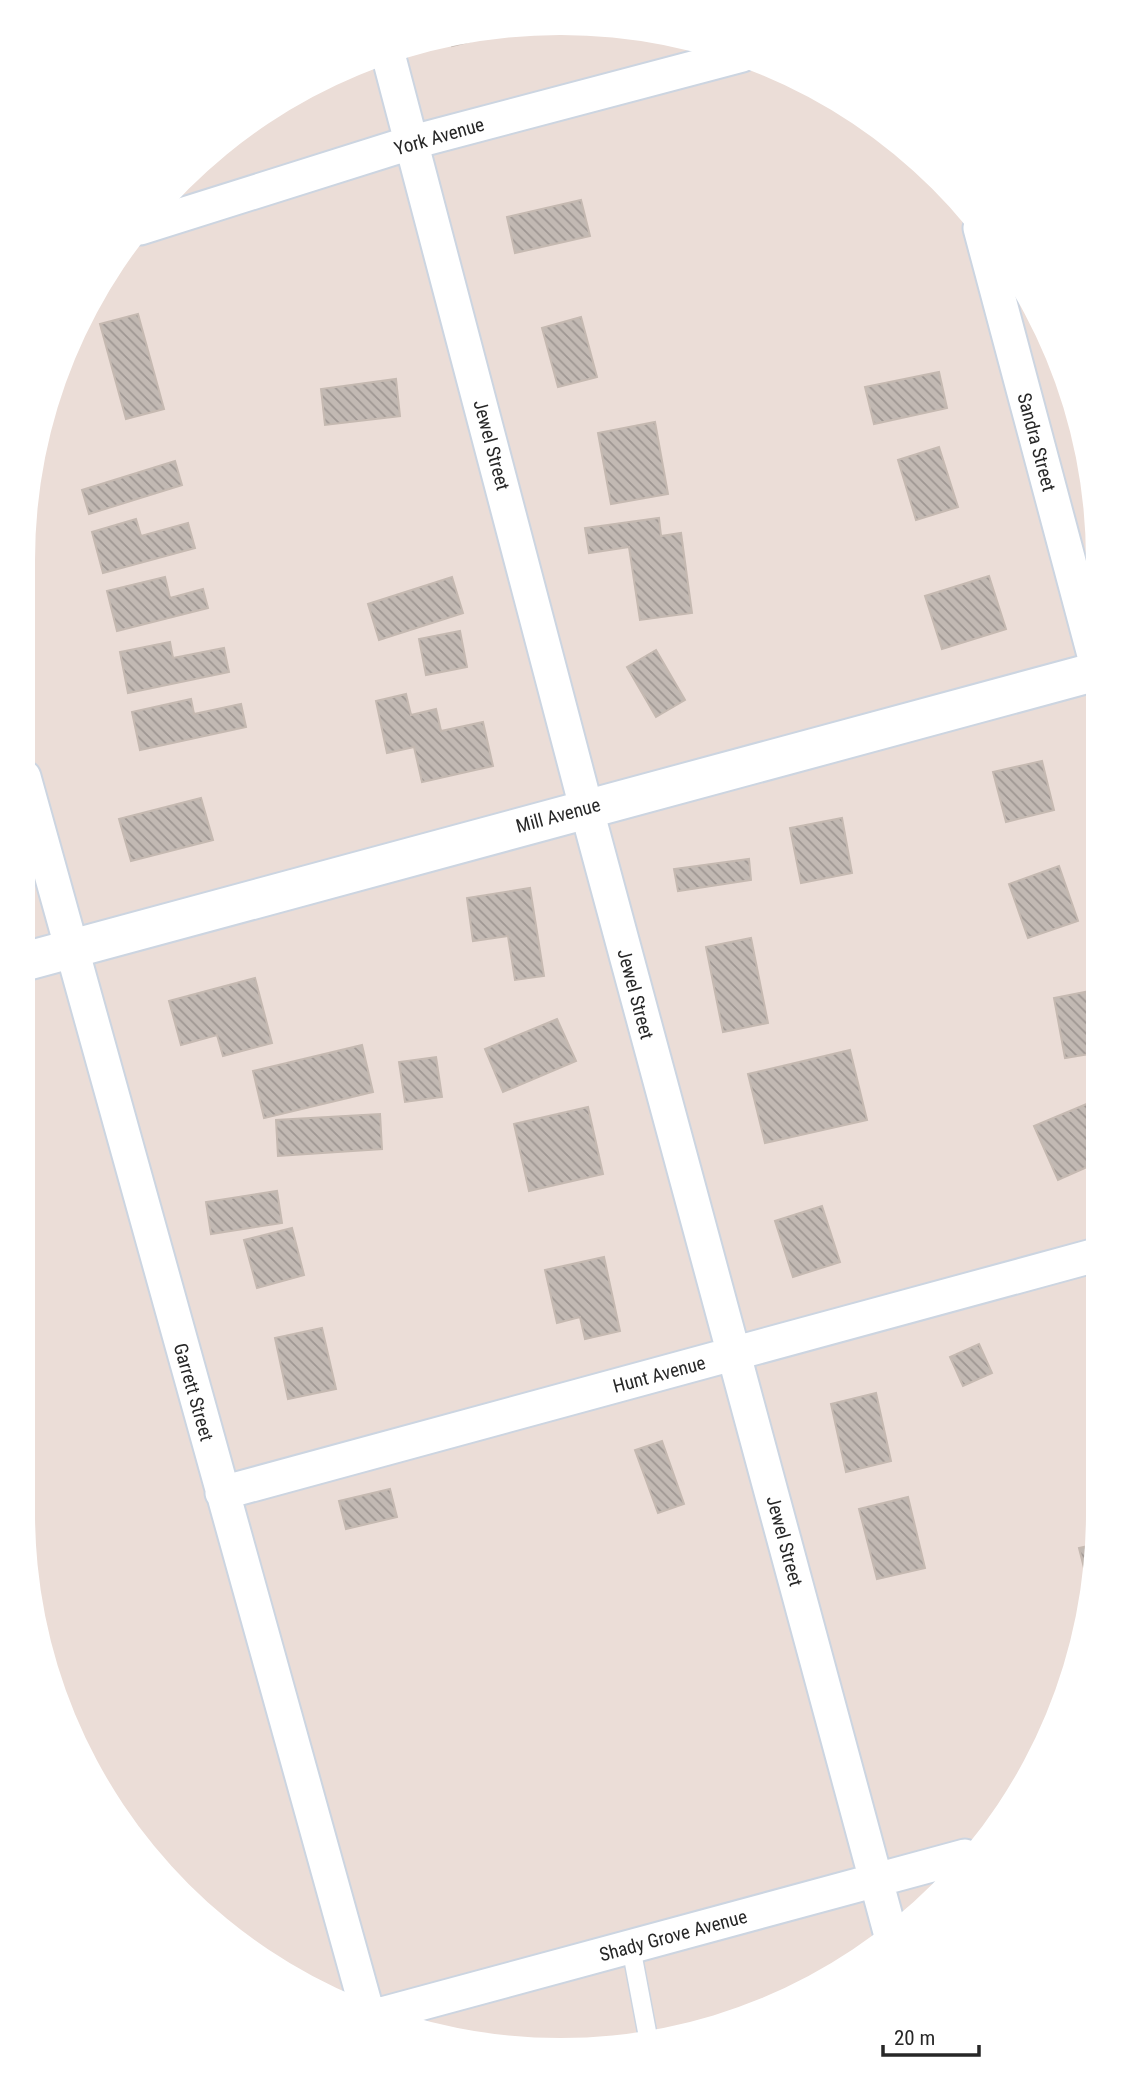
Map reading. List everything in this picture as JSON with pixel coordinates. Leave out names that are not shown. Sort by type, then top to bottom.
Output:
[{"type":"street","name":"York Avenue","points":[[159,222],[413,142],[721,61]]},
{"type":"street","name":"Jewel Street","points":[[391,63],[586,807],[888,1923]]},
{"type":"street","name":"Sandra Street","points":[[987,255],[1086,625]]},
{"type":"street","name":"Mill Avenue","points":[[35,959],[586,807],[1086,674]]},
{"type":"street","name":"Garrett Street","points":[[35,817],[364,2000]]},
{"type":"street","name":"Hunt Avenue","points":[[222,1493],[1086,1258]]},
{"type":"street","name":"Shady Grove Avenue","points":[[394,2011],[957,1858]]},
{"type":"lane","points":[[631,1947],[647,2031]]},
{"type":"building","points":[[581,200],[590,236],[515,253],[507,217]]},
{"type":"building","points":[[138,314],[164,409],[126,419],[100,324]]},
{"type":"building","points":[[581,317],[597,377],[558,387],[542,328]]},
{"type":"building","points":[[939,372],[947,408],[874,424],[865,387]]},
{"type":"building","points":[[396,379],[400,416],[325,425],[321,389]]},
{"type":"building","points":[[655,422],[668,494],[611,504],[598,433]]},
{"type":"building","points":[[939,447],[958,507],[916,520],[898,460]]},
{"type":"building","points":[[175,461],[182,485],[89,514],[82,490]]},
{"type":"building","points":[[659,518],[661,536],[681,533],[692,613],[640,620],[629,547],[589,553],[585,528]]},
{"type":"building","points":[[136,519],[141,536],[188,523],[195,548],[103,573],[92,532]]},
{"type":"building","points":[[989,576],[1006,629],[942,649],[925,596]]},
{"type":"building","points":[[165,577],[170,598],[203,589],[208,608],[117,631],[107,591]]},
{"type":"building","points":[[452,577],[463,613],[379,640],[368,604]]},
{"type":"building","points":[[460,631],[467,667],[426,675],[419,639]]},
{"type":"building","points":[[170,642],[173,658],[224,648],[229,672],[128,693],[120,652]]},
{"type":"building","points":[[656,650],[685,700],[656,717],[627,667]]},
{"type":"building","points":[[406,694],[411,715],[436,709],[441,731],[483,722],[493,766],[422,782],[414,747],[387,753],[376,701]]},
{"type":"building","points":[[191,699],[194,714],[241,704],[246,727],[140,750],[132,712]]},
{"type":"building","points":[[1042,761],[1054,810],[1006,822],[993,772]]},
{"type":"building","points":[[201,798],[213,840],[131,861],[119,819]]},
{"type":"building","points":[[842,818],[852,873],[801,883],[790,828]]},
{"type":"building","points":[[749,859],[751,880],[678,891],[674,869]]},
{"type":"building","points":[[1059,866],[1078,921],[1028,938],[1009,884]]},
{"type":"building","points":[[530,888],[544,976],[515,980],[508,936],[473,941],[467,898]]},
{"type":"building","points":[[751,938],[768,1023],[723,1032],[706,947]]},
{"type":"building","points":[[255,978],[272,1043],[223,1056],[217,1035],[181,1045],[169,1001]]},
{"type":"building","points":[[1086,992],[1086,1055],[1065,1058],[1054,998]]},
{"type":"building","points":[[557,1019],[576,1061],[503,1092],[485,1049]]},
{"type":"building","points":[[362,1045],[373,1092],[264,1118],[253,1071]]},
{"type":"building","points":[[850,1050],[867,1120],[765,1143],[748,1074]]},
{"type":"building","points":[[436,1057],[442,1097],[405,1102],[399,1062]]},
{"type":"building","points":[[1086,1104],[1086,1167],[1058,1180],[1034,1126]]},
{"type":"building","points":[[588,1107],[603,1174],[529,1191],[514,1124]]},
{"type":"building","points":[[380,1114],[382,1149],[278,1156],[276,1120]]},
{"type":"building","points":[[277,1191],[282,1223],[211,1234],[206,1202]]},
{"type":"building","points":[[822,1206],[840,1262],[793,1277],[775,1221]]},
{"type":"building","points":[[292,1228],[304,1275],[257,1288],[244,1240]]},
{"type":"building","points":[[604,1257],[620,1331],[585,1339],[580,1317],[557,1323],[545,1270]]},
{"type":"building","points":[[322,1328],[336,1389],[288,1399],[275,1338]]},
{"type":"building","points":[[979,1344],[992,1373],[963,1386],[950,1357]]},
{"type":"building","points":[[876,1393],[891,1461],[846,1472],[831,1404]]},
{"type":"building","points":[[662,1441],[684,1504],[658,1513],[635,1450]]},
{"type":"building","points":[[390,1489],[397,1517],[346,1529],[339,1501]]},
{"type":"building","points":[[908,1497],[925,1568],[877,1579],[859,1509]]},
{"type":"building","points":[[1085,1547],[1083,1565],[1079,1548]]}]
